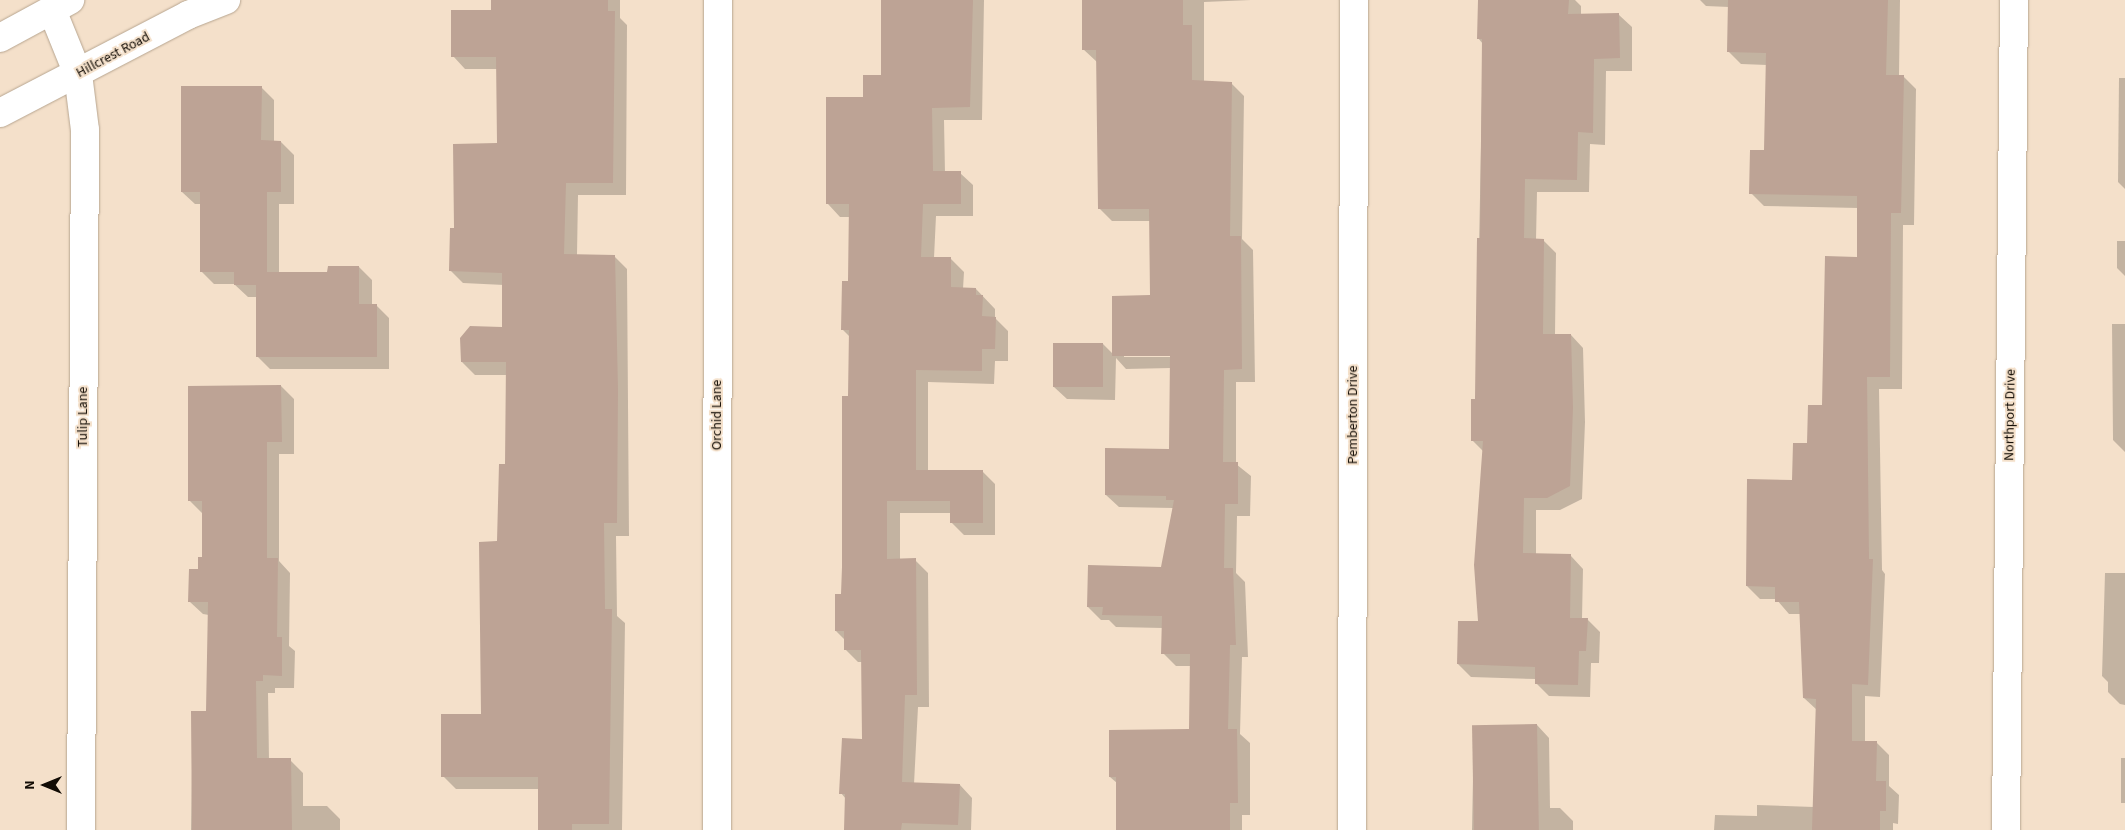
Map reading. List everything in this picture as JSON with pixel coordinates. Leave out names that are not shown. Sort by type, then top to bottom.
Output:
[{"type":"street","name":"Hillcrest Road","points":[[0,113],[188,15],[226,0]]},
{"type":"street","name":"Orchid Lane","points":[[716,830],[718,0]]},
{"type":"street","name":"Pemberton Drive","points":[[1352,830],[1354,0]]},
{"type":"street","name":"Northport Drive","points":[[2006,830],[2014,0]]},
{"type":"street","name":"Tulip Lane","points":[[61,5],[78,74],[85,130],[81,830]]},
{"type":"street","points":[[0,38],[61,5]]},
{"type":"building","points":[[491,0],[608,0],[608,11],[615,11],[613,183],[566,183],[564,254],[615,255],[618,390],[617,523],[604,523],[605,609],[612,609],[609,824],[572,824],[572,830],[538,830],[538,777],[441,777],[441,714],[481,714],[479,542],[497,541],[499,464],[505,464],[506,362],[461,362],[460,338],[470,326],[502,327],[502,273],[449,271],[450,228],[454,228],[453,144],[497,143],[496,57],[451,57],[451,10],[491,10]]},
{"type":"building","points":[[881,0],[973,0],[970,107],[932,108],[933,171],[961,171],[961,204],[923,204],[921,257],[951,257],[951,287],[976,288],[976,295],[983,295],[982,316],[996,317],[995,349],[982,349],[982,371],[916,370],[916,470],[983,470],[983,523],[950,523],[950,501],[887,501],[887,559],[916,558],[917,695],[905,695],[902,782],[960,784],[958,825],[902,823],[901,830],[844,830],[845,794],[839,794],[842,738],[862,739],[861,650],[844,650],[844,631],[835,631],[835,594],[841,594],[842,567],[842,396],[848,396],[849,330],[841,330],[842,281],[848,281],[849,204],[826,204],[826,97],[863,97],[863,75],[881,75]]},
{"type":"building","points":[[1082,0],[1183,0],[1183,25],[1192,25],[1192,80],[1232,82],[1230,236],[1241,236],[1242,369],[1224,370],[1223,462],[1238,462],[1238,504],[1225,504],[1224,568],[1233,568],[1236,645],[1230,645],[1228,729],[1237,729],[1238,803],[1230,803],[1230,830],[1116,830],[1116,777],[1109,777],[1109,730],[1189,729],[1190,654],[1161,654],[1162,616],[1102,615],[1103,607],[1087,607],[1088,565],[1161,567],[1174,500],[1166,500],[1166,496],[1105,495],[1105,448],[1169,449],[1170,356],[1112,356],[1112,296],[1150,295],[1149,209],[1098,209],[1096,50],[1082,50]]},
{"type":"building","points":[[1478,0],[1569,0],[1568,14],[1619,13],[1620,58],[1594,59],[1593,133],[1578,132],[1577,180],[1525,179],[1524,238],[1544,239],[1543,334],[1571,334],[1573,408],[1570,486],[1547,498],[1524,498],[1523,553],[1571,554],[1570,618],[1588,618],[1586,651],[1579,651],[1578,685],[1535,684],[1535,667],[1457,664],[1458,621],[1478,621],[1474,565],[1483,441],[1471,441],[1471,399],[1475,399],[1477,238],[1480,238],[1482,39],[1477,39]]},
{"type":"building","points":[[1728,0],[1888,0],[1886,75],[1904,75],[1901,213],[1891,213],[1890,377],[1867,377],[1869,559],[1873,559],[1868,685],[1852,684],[1852,741],[1877,741],[1876,781],[1886,781],[1886,811],[1880,811],[1880,830],[1812,830],[1816,699],[1803,698],[1799,602],[1775,602],[1775,587],[1746,586],[1747,479],[1792,480],[1793,443],[1807,443],[1808,405],[1822,405],[1825,256],[1857,257],[1857,196],[1749,194],[1750,150],[1764,150],[1766,53],[1727,52]]},
{"type":"building","points":[[181,86],[262,86],[261,140],[281,141],[281,192],[267,192],[267,272],[327,272],[328,266],[359,266],[359,304],[377,304],[377,357],[256,357],[256,285],[234,285],[234,272],[200,272],[200,192],[181,192]]},
{"type":"building","points":[[1053,343],[1103,343],[1103,387],[1053,387]]},
{"type":"building","points":[[281,385],[282,442],[267,442],[267,558],[278,558],[277,637],[282,637],[282,676],[263,675],[263,681],[256,681],[257,758],[291,758],[292,830],[192,830],[191,711],[206,711],[208,602],[188,602],[189,569],[198,569],[198,557],[202,557],[202,501],[188,501],[188,386]]},
{"type":"building","points":[[1537,724],[1539,830],[1474,830],[1472,725]]}]
